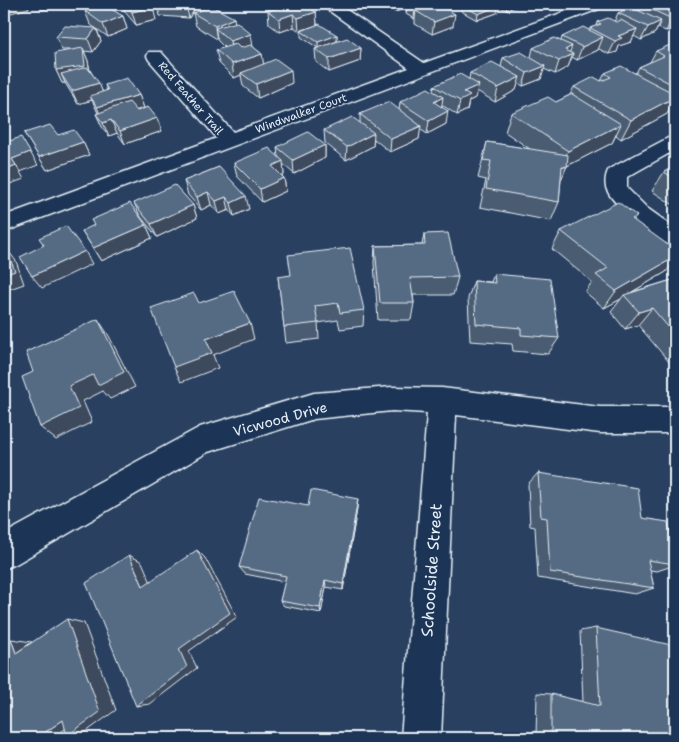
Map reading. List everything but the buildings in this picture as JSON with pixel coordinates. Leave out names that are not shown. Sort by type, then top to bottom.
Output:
[{"type":"street","points":[[329,4],[422,69]]},
{"type":"street","name":"Windwalker Court","points":[[4,224],[228,139],[599,4]]},
{"type":"street","name":"Red Feather Trail","points":[[155,56],[228,139]]},
{"type":"street","points":[[675,142],[616,174],[617,190],[639,213],[675,239]]},
{"type":"street","name":"Vicwood Drive","points":[[4,552],[200,441],[314,406],[392,399],[442,401],[600,420],[675,420]]},
{"type":"street","name":"Schoolside Street","points":[[421,738],[442,401]]}]
